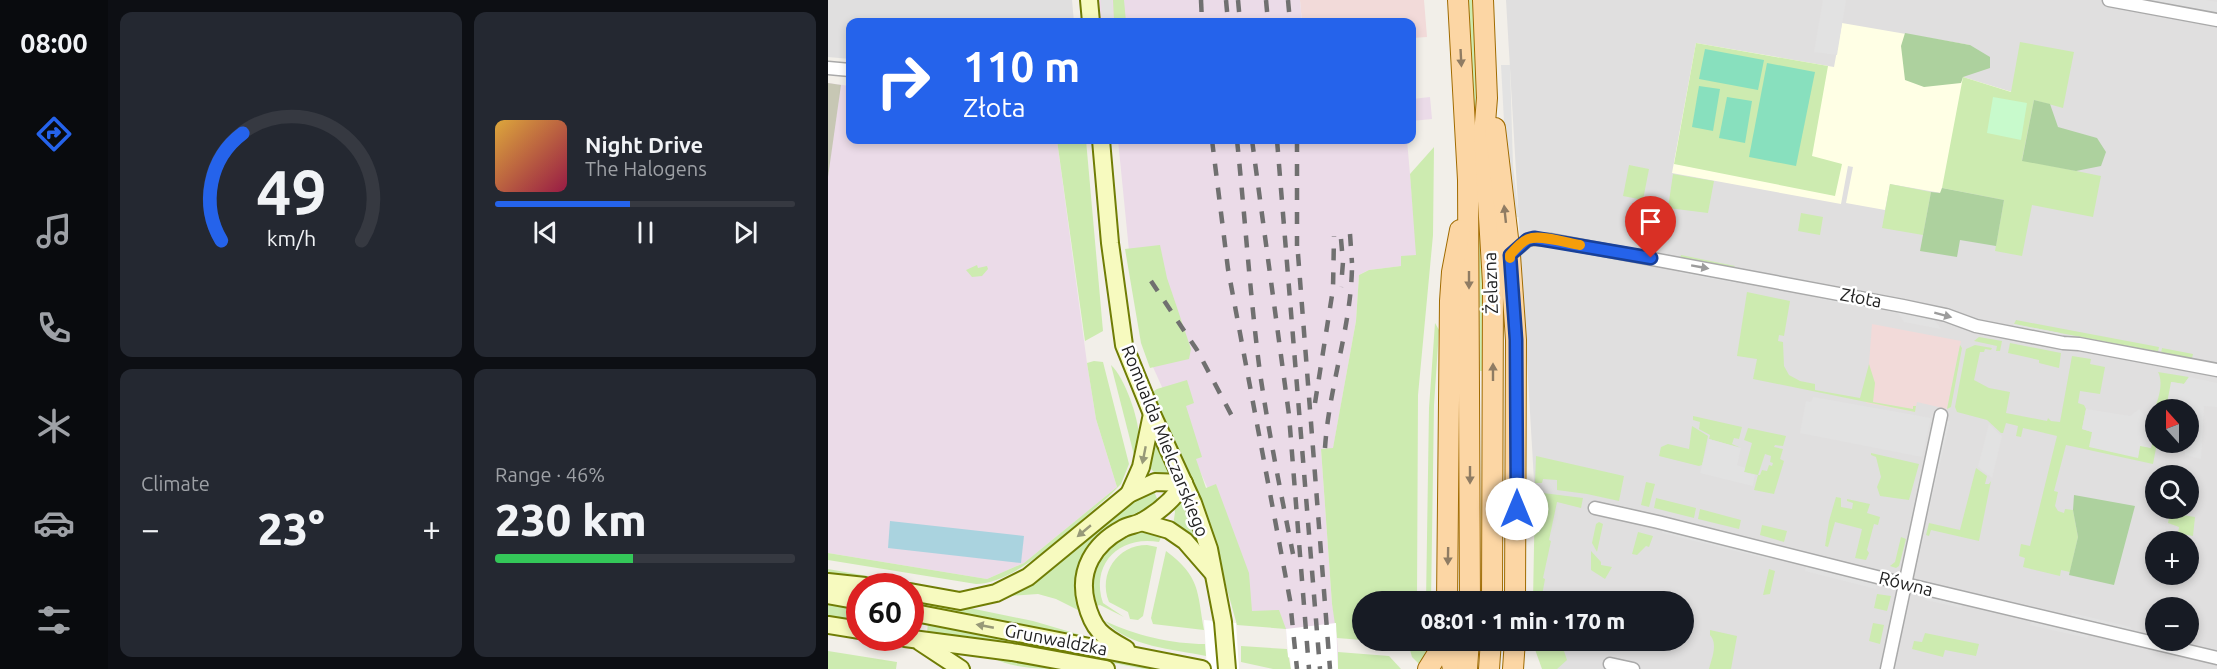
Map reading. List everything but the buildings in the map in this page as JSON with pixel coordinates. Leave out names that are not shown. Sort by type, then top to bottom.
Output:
[{"type":"main road","points":[[1089,0],[1091,18]]},
{"type":"main road","name":"Żelazna","points":[[1458,0],[1468,180],[1470,591]]},
{"type":"main road","name":"Żelazna","points":[[1483,0],[1487,98],[1484,135],[1493,283],[1492,591]]},
{"type":"main road","points":[[1487,98],[1497,135],[1510,255],[1516,340],[1515,591]]},
{"type":"main road","name":"Romualda Mielczarskiego","points":[[1101,144],[1110,243],[1124,345],[1200,524],[1215,575],[1223,622],[1227,669]]},
{"type":"main road","points":[[1447,591],[1450,301],[1452,272],[1468,180]]},
{"type":"main road","points":[[1129,494],[1141,467],[1152,414]]},
{"type":"main road","points":[[924,595],[960,601],[996,593],[1028,577],[1129,494],[1155,482],[1184,483]]},
{"type":"main road","points":[[1145,658],[1103,637],[1087,606],[1083,581],[1085,571],[1091,556],[1104,541],[1123,528],[1141,522],[1166,505],[1184,483]]},
{"type":"main road","points":[[1141,522],[1169,530],[1185,541],[1215,575]]},
{"type":"main road","points":[[828,582],[846,584]]},
{"type":"main road","points":[[828,595],[846,598]]},
{"type":"main road","name":"Grunwaldzka","points":[[924,615],[1202,669]]},
{"type":"main road","points":[[828,625],[846,628]]},
{"type":"main road","name":"Grunwaldzka","points":[[924,640],[1020,653],[1106,669]]},
{"type":"main road","points":[[924,646],[961,669]]},
{"type":"main road","points":[[1428,669],[1440,651]]},
{"type":"main road","points":[[1449,651],[1453,669]]},
{"type":"main road","points":[[1467,669],[1468,651]]},
{"type":"main road","points":[[1489,669],[1490,651]]},
{"type":"main road","points":[[1514,654],[1525,669]]},
{"type":"street","points":[[2109,0],[2217,20]]},
{"type":"street","points":[[828,68],[846,70]]},
{"type":"street","name":"Złota","points":[[1510,255],[1529,239],[1551,240],[1903,306],[1941,314],[1976,326],[2217,370]]},
{"type":"street","points":[[1887,669],[1941,415]]},
{"type":"street","name":"Równa","points":[[1595,508],[2217,658]]},
{"type":"street","points":[[1610,664],[1633,669]]},
{"type":"shaded area","points":[[828,0],[1072,0],[1074,18],[846,18],[846,59],[828,57]]},
{"type":"shaded area","points":[[1098,0],[1300,0],[1302,18],[1099,18]]},
{"type":"shaded area","points":[[1101,0],[1112,0],[1113,18],[1102,18]]},
{"type":"shaded area","points":[[1300,0],[1424,0],[1427,37],[1416,38],[1416,18],[1302,18]]},
{"type":"shaded area","points":[[1506,0],[2217,0],[2217,669],[1546,669],[1544,651],[1694,651],[1694,591],[1540,591]]},
{"type":"shaded area","points":[[1823,0],[1846,0],[1837,55],[1814,52]]},
{"type":"shaded area","points":[[2151,0],[2217,2],[2217,20],[2150,8]]},
{"type":"shaded area","points":[[1842,23],[1970,45],[1963,77],[2012,92],[2014,201],[1942,188],[1941,193],[1890,184],[1885,210],[1846,203],[1853,167],[1848,166],[1841,204],[1672,173],[1696,43],[1834,67]]},
{"type":"shaded area","points":[[1501,65],[1510,65],[1513,166],[1519,217],[1512,217]]},
{"type":"shaded area","points":[[828,83],[846,85],[846,144],[1058,144],[1096,419],[1117,487],[1024,563],[987,579],[828,553]]},
{"type":"shaded area","points":[[828,83],[841,85],[828,177]]},
{"type":"shaded area","points":[[1430,97],[1432,119],[1416,121],[1416,99]]},
{"type":"shaded area","points":[[1118,144],[1407,144],[1417,255],[1402,266],[1369,270],[1359,275],[1356,321],[1333,449],[1321,449],[1332,604],[1336,623],[1339,666],[1288,657],[1286,629],[1243,616],[1208,489],[1148,356],[1133,291]]},
{"type":"shaded area","points":[[1680,268],[1736,279],[1736,283],[1679,273]]},
{"type":"shaded area","points":[[1817,294],[1872,304],[1871,309],[1816,298]]},
{"type":"shaded area","points":[[1895,309],[1932,316],[1941,329],[1904,322]]},
{"type":"shaded area","points":[[1872,324],[1961,341],[1947,409],[1917,402],[1915,412],[1866,403]]},
{"type":"shaded area","points":[[2014,324],[2060,333],[2060,338],[2013,329]]},
{"type":"shaded area","points":[[2189,377],[2217,383],[2217,407],[2204,406],[2201,459],[2185,455],[2185,453],[2199,453],[2199,399],[2168,399],[2171,382],[2184,384]]},
{"type":"shaded area","points":[[1813,397],[1931,418],[1922,457],[1800,433],[1806,401],[1811,402]]},
{"type":"shaded area","points":[[2086,409],[2130,416],[2139,409],[2145,415],[2145,447],[2140,446],[2138,458],[2089,447],[2092,432],[2082,429]]},
{"type":"shaded area","points":[[1945,420],[1950,421],[1934,489],[1927,517],[1922,516]]},
{"type":"shaded area","points":[[1989,424],[2002,436],[1992,478],[1978,467]]},
{"type":"shaded area","points":[[1709,439],[1741,448],[1737,465],[1745,468],[1744,472],[1755,475],[1753,486],[1700,473]]},
{"type":"shaded area","points":[[1663,528],[1773,556],[1772,560],[1662,533]]},
{"type":"shaded area","points":[[1806,567],[1877,584],[1876,589],[1805,571]]},
{"type":"shaded area","points":[[1927,596],[1962,604],[1961,608],[1925,600]]},
{"type":"shaded area","points":[[2072,613],[2131,627],[2130,631],[2071,617]]},
{"type":"shaded area","points":[[2031,621],[2088,634],[2087,638],[2030,625]]},
{"type":"green space","points":[[1113,0],[1124,0],[1126,18],[1114,18]]},
{"type":"green space","points":[[1466,0],[1474,0],[1485,371],[1480,371],[1479,271]]},
{"type":"green space","points":[[1905,33],[1970,45],[1990,57],[1990,68],[1963,77],[1961,83],[1924,87],[1905,80],[1901,46]]},
{"type":"green space","points":[[2020,42],[2074,52],[2063,108],[2034,100],[2022,160],[2101,176],[2093,217],[2032,205],[2022,256],[1995,251],[2004,200],[1942,188],[1963,77],[2011,92]]},
{"type":"green space","points":[[1696,43],[1828,66],[1812,156],[1842,164],[1835,196],[1674,164]]},
{"type":"green space","points":[[1705,49],[1764,60],[1758,90],[1699,79]]},
{"type":"green space","points":[[1767,63],[1815,72],[1796,166],[1749,157]]},
{"type":"green space","points":[[1699,86],[1720,89],[1713,131],[1692,127]]},
{"type":"green space","points":[[1727,97],[1752,101],[1745,143],[1719,138]]},
{"type":"green space","points":[[1993,97],[2027,103],[2021,140],[1987,133]]},
{"type":"green space","points":[[2034,100],[2050,104],[2058,127],[2097,138],[2106,152],[2101,166],[2076,171],[2022,161]]},
{"type":"green space","points":[[1058,144],[1086,144],[1103,331],[1085,341]]},
{"type":"green space","points":[[1434,147],[1433,235],[1418,395],[1417,591],[1352,591],[1352,639],[1337,638],[1332,604],[1321,449],[1333,448],[1356,321],[1359,275],[1369,270],[1401,266],[1401,256],[1416,255],[1410,174]]},
{"type":"green space","points":[[1629,165],[1649,169],[1643,200],[1623,196]]},
{"type":"green space","points":[[1673,174],[1714,181],[1708,213],[1668,208]]},
{"type":"green space","points":[[1890,184],[1931,192],[1923,235],[1882,228]]},
{"type":"green space","points":[[1942,188],[2004,200],[1996,246],[1960,240],[1957,257],[1920,251],[1931,192],[1940,193]]},
{"type":"green space","points":[[1801,213],[1823,217],[1820,235],[1798,231]]},
{"type":"green space","points":[[1160,245],[1167,278],[1191,349],[1189,359],[1150,368],[1141,343],[1125,249]]},
{"type":"green space","points":[[1681,255],[1735,266],[1732,269],[1680,259]]},
{"type":"green space","points":[[977,265],[978,268],[987,266],[988,269],[982,276],[972,277],[966,270]]},
{"type":"green space","points":[[1747,292],[1790,301],[1784,336],[1779,335],[1778,341],[1783,342],[1784,366],[1789,375],[1800,381],[1815,384],[1815,390],[1860,398],[1869,364],[1875,383],[1873,402],[1913,409],[1913,406],[1916,406],[1915,412],[1753,379],[1757,359],[1737,356]]},
{"type":"green space","points":[[2016,320],[2159,347],[2158,352],[2014,324]]},
{"type":"green space","points":[[1435,323],[1439,330],[1434,405],[1431,591],[1426,591],[1429,408]]},
{"type":"green space","points":[[1979,337],[2002,341],[2000,351],[1996,351],[1997,346],[1974,341]]},
{"type":"green space","points":[[2010,343],[2061,353],[2059,368],[2039,363],[2039,360],[2008,353]]},
{"type":"green space","points":[[1960,345],[1962,348],[1951,407],[1947,409]]},
{"type":"green space","points":[[1975,345],[1992,348],[1980,352],[1974,380],[1989,388],[2010,392],[2006,413],[2047,421],[2048,418],[2051,421],[2060,422],[2072,356],[2091,359],[2090,364],[2105,367],[2100,394],[2080,391],[2078,403],[2084,405],[2086,409],[2082,429],[2138,457],[2140,445],[2145,446],[2145,453],[2155,453],[2153,464],[2066,445],[2054,491],[2058,492],[2055,506],[2058,511],[2064,513],[2065,509],[2073,510],[2078,537],[2070,572],[2061,570],[2060,576],[2023,567],[2025,558],[2019,556],[2021,544],[2030,546],[2057,436],[2023,428],[2021,437],[2016,436],[2018,426],[2006,423],[2001,433],[1987,420],[1957,412],[1955,407],[1966,349]]},
{"type":"green space","points":[[2162,348],[2193,354],[2192,358],[2161,353]]},
{"type":"green space","points":[[1103,362],[1129,464],[1121,484],[1046,550],[1010,574],[976,584],[924,576],[924,573],[908,573],[828,560],[828,553],[987,579],[1024,563],[1117,487],[1096,419],[1087,363]]},
{"type":"green space","points":[[1111,365],[1126,388],[1136,419],[1139,436],[1135,459]]},
{"type":"green space","points":[[2158,372],[2189,377],[2184,384],[2172,382],[2168,399],[2158,399],[2161,383]]},
{"type":"green space","points":[[1187,380],[1194,403],[1186,406],[1202,457],[1196,459],[1206,488],[1216,484],[1249,573],[1252,611],[1279,610],[1286,629],[1237,625],[1212,535],[1153,396],[1157,389]]},
{"type":"green space","points":[[1693,416],[1742,427],[1739,439],[1734,438],[1732,444],[1741,448],[1709,439],[1710,435],[1699,429],[1700,422],[1693,420]]},
{"type":"green space","points":[[1692,426],[1708,436],[1702,465],[1659,456],[1661,447],[1668,444],[1689,449]]},
{"type":"green space","points":[[1748,428],[1786,436],[1783,446],[1775,445],[1774,447],[1783,449],[1780,459],[1784,461],[1774,494],[1754,490],[1758,475],[1744,472],[1752,443],[1744,440]],"holes":[[[1765,454],[1771,456],[1770,462],[1773,463],[1772,466],[1769,465],[1767,471],[1762,470],[1758,475]]]},
{"type":"green space","points":[[1154,440],[1169,473],[1156,474],[1147,465]]},
{"type":"green space","points":[[1871,453],[1919,464],[1909,500],[1880,496],[1877,487],[1881,477],[1876,457]]},
{"type":"green space","points":[[1536,456],[1624,476],[1619,501],[1557,490],[1557,480],[1543,479],[1542,483],[1535,483]]},
{"type":"green space","points":[[1976,468],[1987,476],[1985,484],[1991,481],[1979,541],[1931,530],[1929,536],[1926,535],[1929,523],[1960,530]]},
{"type":"green space","points":[[1646,482],[1655,484],[1649,507],[1641,505]]},
{"type":"green space","points":[[1153,489],[1159,503],[1112,525],[1101,533],[1086,552],[1076,586],[1080,611],[1056,599],[1038,594],[1008,596],[1026,587],[1137,498]]},
{"type":"green space","points":[[1535,492],[1583,498],[1581,508],[1557,502],[1549,540],[1551,541],[1543,578],[1545,579],[1543,591],[1533,591]]},
{"type":"green space","points":[[2074,495],[2135,506],[2114,585],[2069,575],[2078,537],[2073,510]]},
{"type":"green space","points":[[1836,497],[1841,498],[1841,507],[1852,509],[1853,503],[1847,499],[1870,504],[1867,513],[1880,517],[1878,525],[1874,524],[1866,560],[1855,558],[1862,529],[1835,522],[1828,547],[1825,546]]},
{"type":"green space","points":[[1656,498],[1696,508],[1694,518],[1654,508]]},
{"type":"green space","points":[[1182,500],[1197,543],[1173,526],[1174,508]]},
{"type":"green space","points":[[1700,509],[1741,520],[1739,529],[1698,519]]},
{"type":"green space","points":[[2169,519],[2195,519],[2194,531],[2178,531],[2179,527],[2168,523]]},
{"type":"green space","points":[[1599,522],[1603,524],[1597,552],[1592,543],[1596,524]]},
{"type":"green space","points":[[1762,525],[1787,531],[1784,542],[1760,535]]},
{"type":"green space","points":[[1147,532],[1162,535],[1159,542],[1132,543],[1121,548],[1111,555],[1101,576],[1100,589],[1103,603],[1124,617],[1100,605],[1096,606],[1093,579],[1102,556],[1121,539]]},
{"type":"green space","points":[[1638,532],[1653,536],[1649,547],[1646,546],[1637,555],[1632,554]]},
{"type":"green space","points":[[1901,537],[1906,539],[1899,566],[1896,568],[1890,566],[1895,562]]},
{"type":"green space","points":[[1147,545],[1157,547],[1143,616],[1138,620],[1130,619],[1128,612],[1109,602],[1106,592],[1108,572],[1119,556],[1127,550]]},
{"type":"green space","points":[[1166,551],[1192,577],[1196,586],[1204,630],[1153,624],[1151,618]]},
{"type":"green space","points":[[1591,551],[1601,565],[1612,567],[1605,579],[1591,570]]},
{"type":"green space","points":[[828,569],[850,573],[846,573],[846,579],[828,577]]},
{"type":"green space","points":[[1769,569],[1775,571],[1770,594],[1763,595]]},
{"type":"green space","points":[[1877,594],[1891,596],[1887,611],[1874,608]]},
{"type":"green space","points":[[931,600],[1033,621],[1098,640],[930,608]]},
{"type":"green space","points":[[828,602],[846,605],[846,620],[828,617]]},
{"type":"green space","points":[[1105,621],[1153,638],[1205,644],[1206,656],[1139,642],[1115,630]]},
{"type":"green space","points":[[928,622],[1165,669],[1144,669],[1032,647],[927,633]]},
{"type":"green space","points":[[1873,623],[1884,625],[1880,644],[1869,641]]},
{"type":"green space","points":[[1710,630],[1737,636],[1731,669],[1709,669],[1714,647]]},
{"type":"green space","points":[[1925,633],[1979,644],[1976,656],[1945,650],[1943,657],[1912,649],[1914,641],[1922,642]]},
{"type":"green space","points":[[1241,646],[1287,649],[1291,669],[1273,669],[1241,662]]},
{"type":"green space","points":[[828,651],[897,662],[896,669],[828,669]]},
{"type":"green space","points":[[1410,651],[1426,651],[1419,664],[1412,657]]},
{"type":"green space","points":[[1536,651],[1564,651],[1567,660],[1557,669],[1542,669]]},
{"type":"green space","points":[[1338,652],[1389,656],[1401,669],[1338,669]]},
{"type":"green space","points":[[992,657],[1068,669],[1018,666]]},
{"type":"water","points":[[890,521],[1024,536],[1021,563],[888,548]]},
{"type":"pier","points":[[1204,620],[1236,623],[1239,669],[1207,669]]},
{"type":"pier","points":[[1336,623],[1338,669],[1291,669],[1286,629]]},
{"type":"railway","points":[[1201,0],[1202,18]]},
{"type":"railway","points":[[1226,0],[1228,18]]},
{"type":"railway","points":[[1238,0],[1240,18]]},
{"type":"railway","points":[[1266,0],[1268,18]]},
{"type":"railway","points":[[1288,0],[1290,18]]},
{"type":"railway","points":[[1212,144],[1228,269],[1290,600],[1297,669]]},
{"type":"railway","points":[[1237,144],[1260,373],[1293,554]]},
{"type":"railway","points":[[1253,144],[1289,415],[1309,669]]},
{"type":"railway","points":[[1277,144],[1320,669]]},
{"type":"railway","points":[[1297,144],[1297,246]]},
{"type":"railway","points":[[1350,234],[1352,263]]},
{"type":"railway","points":[[1315,403],[1333,289],[1334,236]]},
{"type":"railway","points":[[1341,239],[1343,262],[1341,287]]},
{"type":"railway","points":[[1298,254],[1330,669]]},
{"type":"railway","points":[[1325,448],[1327,425],[1348,312],[1352,267]]},
{"type":"railway","points":[[1151,281],[1197,350],[1233,418]]},
{"type":"slow traffic","points":[[1510,258],[1518,246],[1529,239],[1539,238],[1580,245]]},
{"type":"route","points":[[1517,509],[1516,340],[1510,255],[1518,246],[1534,238],[1651,258]]}]
